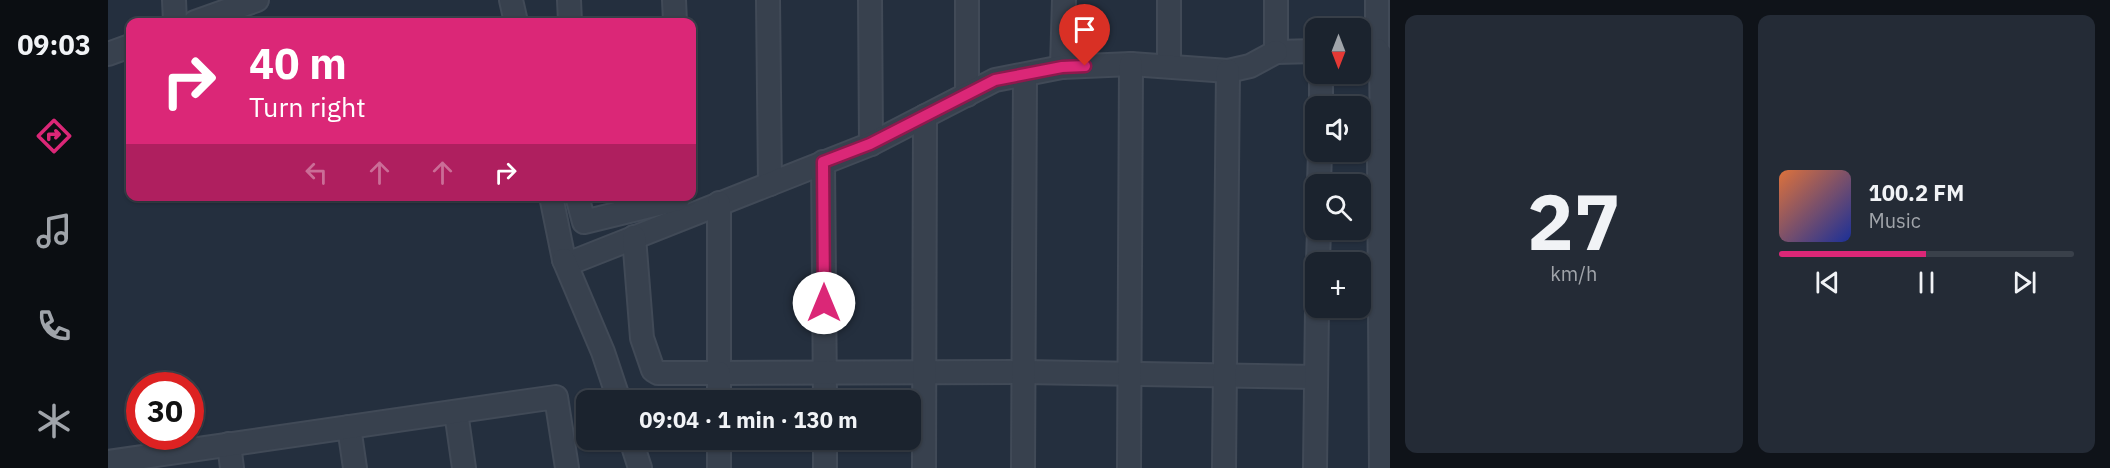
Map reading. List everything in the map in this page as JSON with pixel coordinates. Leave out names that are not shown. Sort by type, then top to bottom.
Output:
[{"type":"street","points":[[174,0],[175,18]]},
{"type":"street","points":[[206,18],[257,0]]},
{"type":"street","points":[[511,0],[515,18]]},
{"type":"street","points":[[569,0],[570,18]]},
{"type":"street","points":[[674,0],[675,18]]},
{"type":"street","points":[[768,0],[770,184]]},
{"type":"street","points":[[870,0],[870,144]]},
{"type":"street","points":[[967,95],[968,0]]},
{"type":"street","points":[[1062,67],[1064,0]]},
{"type":"street","points":[[1169,0],[1169,66]]},
{"type":"street","points":[[1276,0],[1276,52]]},
{"type":"street","points":[[1371,38],[1377,0]]},
{"type":"street","points":[[108,54],[126,47]]},
{"type":"street","points":[[564,260],[575,261],[870,144],[995,80],[1062,67],[1131,64],[1228,71],[1250,66],[1276,52],[1305,51]]},
{"type":"street","points":[[1371,51],[1381,55],[1386,150],[1379,156],[1384,464]]},
{"type":"street","points":[[1129,468],[1131,64]]},
{"type":"street","points":[[1224,468],[1228,71]]},
{"type":"street","points":[[1023,468],[1025,75]]},
{"type":"street","points":[[924,468],[925,116]]},
{"type":"street","points":[[823,162],[825,390]]},
{"type":"street","points":[[552,201],[564,260],[603,352],[616,390]]},
{"type":"street","points":[[578,201],[584,222],[670,201]]},
{"type":"street","points":[[719,204],[719,390]]},
{"type":"street","points":[[634,237],[642,338],[653,370],[658,374],[1024,372],[1316,377]]},
{"type":"street","points":[[1315,468],[1317,318]]},
{"type":"street","points":[[111,464],[229,444],[556,398],[567,468]]},
{"type":"street","points":[[456,412],[464,468]]},
{"type":"street","points":[[349,427],[355,468]]},
{"type":"street","points":[[229,444],[232,468]]},
{"type":"street","points":[[634,450],[640,468]]},
{"type":"street","points":[[719,450],[719,468]]},
{"type":"street","points":[[825,450],[825,468]]},
{"type":"route","points":[[824,303],[823,162],[870,144],[995,80],[1062,67],[1085,66]]}]
